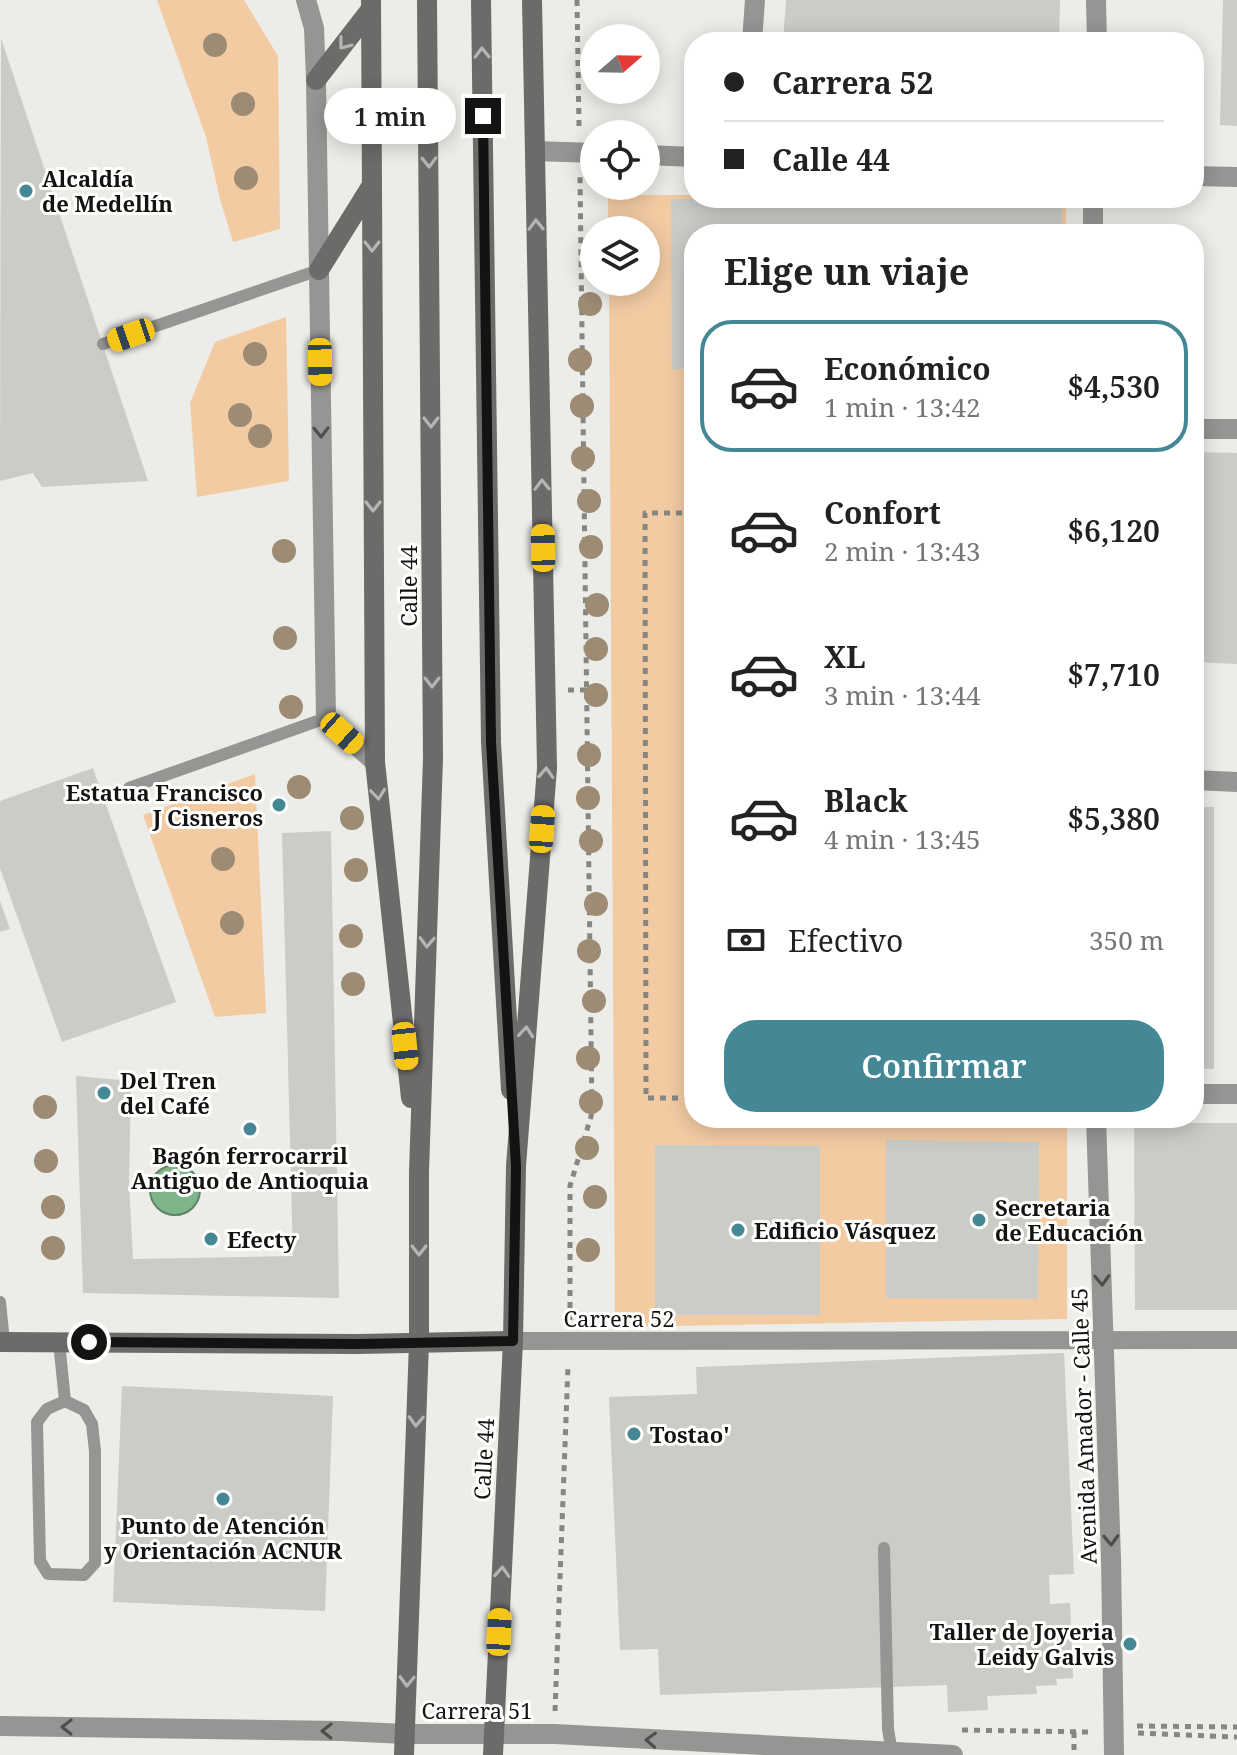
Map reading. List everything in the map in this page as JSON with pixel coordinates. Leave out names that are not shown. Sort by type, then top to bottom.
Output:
[{"type":"main road","name":"Calle 44","points":[[404,1745],[419,1343],[419,1172],[433,758],[427,0]]},
{"type":"main road","name":"Calle 44","points":[[481,0],[491,742],[516,1166]]},
{"type":"main road","name":"Calle 44","points":[[493,1755],[513,1341],[516,1166],[547,768],[532,0]]},
{"type":"main road","points":[[316,80],[371,4]]},
{"type":"main road","name":"Calle 44","points":[[371,4],[375,762],[419,1172]]},
{"type":"main road","points":[[319,270],[372,185]]},
{"type":"main road","name":"Carrera 52","points":[[2,1342],[513,1341]]},
{"type":"street","points":[[306,0],[314,28],[316,80],[326,718],[375,762]]},
{"type":"street","points":[[753,32],[755,0]]},
{"type":"street","points":[[1096,0],[1097,32]]},
{"type":"street","points":[[535,151],[580,153]]},
{"type":"street","points":[[660,156],[684,157]]},
{"type":"street","points":[[1204,176],[1237,177]]},
{"type":"street","points":[[1204,429],[1237,429]]},
{"type":"street","points":[[1204,780],[1237,782]]},
{"type":"street","points":[[1204,1094],[1237,1094]]},
{"type":"street","name":"Avenida Amador - Calle 45","points":[[1096,1128],[1111,1559],[1114,1755]]},
{"type":"street","name":"Carrera 52","points":[[513,1341],[1237,1340]]},
{"type":"street","name":"Carrera 51","points":[[0,1726],[341,1731],[404,1745],[494,1734],[555,1734],[953,1755]]},
{"type":"lane","points":[[103,344],[319,270]]},
{"type":"lane","points":[[129,788],[326,718]]},
{"type":"lane","points":[[0,1302],[2,1342]]},
{"type":"lane","points":[[59,1342],[65,1401]]},
{"type":"lane","points":[[65,1401],[84,1410],[92,1424],[95,1451],[95,1563],[84,1575],[48,1574],[40,1561],[37,1422],[47,1409],[65,1401]]},
{"type":"lane","points":[[884,1548],[888,1729],[892,1753]]},
{"type":"path","points":[[577,0],[585,120]]},
{"type":"path","points":[[555,1734],[569,1342],[570,1186],[592,1113],[587,200]]},
{"type":"path","points":[[684,513],[645,513],[646,1098],[684,1098]]},
{"type":"path","points":[[1113,1733],[1141,1725],[1237,1727]]},
{"type":"path","points":[[1074,1732],[1074,1755]]},
{"type":"path","points":[[1113,1733],[1237,1737]]},
{"type":"shaded area","points":[[157,0],[244,0],[278,56],[280,229],[233,242],[206,137]]},
{"type":"shaded area","points":[[660,195],[684,195],[684,208],[1066,208],[1066,224],[684,224],[684,1128],[1067,1128],[1067,1319],[615,1327],[609,296],[660,296],[660,216],[608,216],[608,200],[660,200]]},
{"type":"shaded area","points":[[286,317],[289,481],[197,497],[190,403],[215,342]]},
{"type":"shaded area","points":[[255,774],[266,1013],[215,1017],[143,815]]},
{"type":"shaded area","points":[[165,1166],[185,1166],[199,1180],[199,1200],[185,1214],[165,1214],[151,1200],[151,1180]]},
{"type":"building","points":[[786,0],[1060,0],[1059,32],[784,32]]},
{"type":"building","points":[[1223,0],[1237,0],[1237,126],[1220,125]]},
{"type":"building","name":"Alcaldía de Medellín","points":[[1,38],[148,481],[42,487],[33,473],[0,481]]},
{"type":"building","points":[[671,199],[684,199],[684,208],[1062,208],[1062,224],[684,224],[684,369],[672,369]]},
{"type":"building","points":[[1204,452],[1237,453],[1237,664],[1204,662]]},
{"type":"building","points":[[93,768],[176,1002],[62,1042],[0,868],[0,801]]},
{"type":"building","points":[[1204,807],[1214,807],[1214,1069],[1204,1069]]},
{"type":"building","points":[[331,831],[339,1298],[83,1293],[76,1076],[131,1081],[129,1183],[133,1259],[293,1256],[282,833]]},
{"type":"building","points":[[0,901],[10,929],[0,932]]},
{"type":"building","points":[[1204,1123],[1237,1123],[1237,1310],[1135,1310],[1134,1128],[1204,1128]]},
{"type":"building","points":[[886,1140],[1039,1142],[1038,1299],[886,1298]]},
{"type":"building","name":"Edificio Vásquez","points":[[655,1145],[820,1146],[820,1315],[655,1315]]},
{"type":"building","points":[[1064,1353],[1074,1574],[1049,1575],[1050,1604],[1070,1603],[1073,1678],[1056,1679],[1057,1685],[1036,1686],[1037,1694],[987,1696],[988,1710],[948,1712],[947,1685],[660,1695],[658,1649],[620,1650],[609,1397],[697,1394],[696,1367]]},
{"type":"building","name":"Punto de Atención y Orientación ACNUR","points":[[122,1386],[333,1396],[325,1611],[113,1602]]},
{"type":"place","name":"Alcaldía de Medellín","points":[[26,191]]},
{"type":"place","name":"Estatua Francisco J Cisneros","points":[[279,805]]},
{"type":"place","name":"Del Tren del Café","points":[[104,1093]]},
{"type":"place","name":"Bagón ferrocarril Antiguo de Antioquia","points":[[250,1129]]},
{"type":"place","name":"Secretaria de Educación","points":[[979,1220]]},
{"type":"place","name":"Edificio Vásquez","points":[[738,1230]]},
{"type":"place","name":"Efecty","points":[[211,1239]]},
{"type":"place","name":"Tostao'","points":[[634,1434]]},
{"type":"place","name":"Punto de Atención y Orientación ACNUR","points":[[223,1499]]},
{"type":"place","name":"Taller de Joyeria Leidy Galvis","points":[[1130,1644]]},
{"type":"route","points":[[89,1342],[358,1344],[513,1341],[516,1166],[491,742],[483,116]]}]
